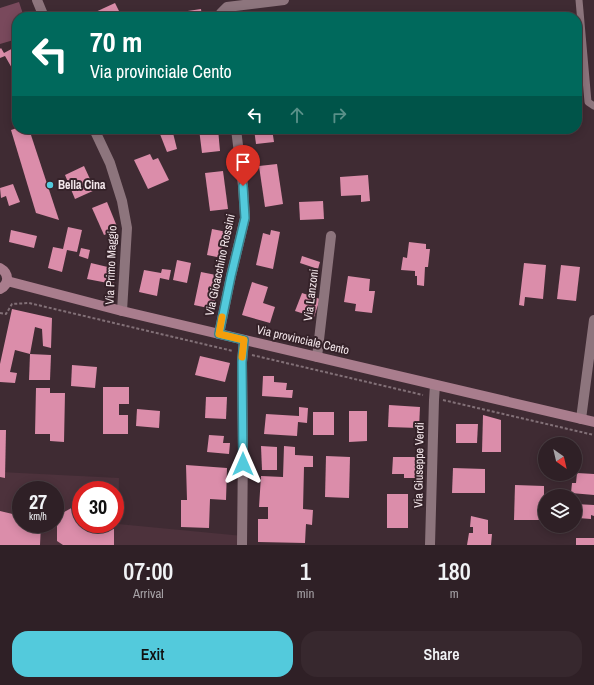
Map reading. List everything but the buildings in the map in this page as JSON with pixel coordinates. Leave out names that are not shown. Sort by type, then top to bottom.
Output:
[{"type":"main road","points":[[0,268],[5,272],[7,281],[0,289]]},
{"type":"main road","name":"Via provinciale Cento","points":[[7,281],[122,311],[594,422]]},
{"type":"street","points":[[37,0],[42,12]]},
{"type":"street","points":[[222,12],[228,7],[284,0]]},
{"type":"street","name":"Via Primo Maggio","points":[[96,134],[110,163],[122,201],[127,228],[122,311]]},
{"type":"street","name":"Via Gioacchino Rossini","points":[[219,334],[245,218],[237,134]]},
{"type":"street","name":"Via Lanzoni","points":[[317,357],[331,236]]},
{"type":"street","points":[[581,419],[594,320]]},
{"type":"street","points":[[242,545],[244,340]]},
{"type":"street","name":"Via Giuseppe Verdi","points":[[430,545],[435,385]]},
{"type":"lane","points":[[579,0],[580,12]]},
{"type":"lane","points":[[582,34],[588,102],[594,106]]},
{"type":"path","points":[[0,313],[6,314],[12,304],[29,303],[594,435]]},
{"type":"shaded area","points":[[19,2],[22,12],[12,12],[12,40],[0,44],[0,8]]},
{"type":"shaded area","points":[[0,472],[119,478],[119,481],[72,481],[72,533],[124,533],[124,525],[243,536],[242,545],[0,545]]},
{"type":"slow traffic","points":[[222,317],[219,334],[244,340],[242,357]]},
{"type":"place","name":"Bella Cina","points":[[50,185]]},
{"type":"route","points":[[243,186],[245,218],[219,334],[244,340],[242,362],[243,464]]}]
